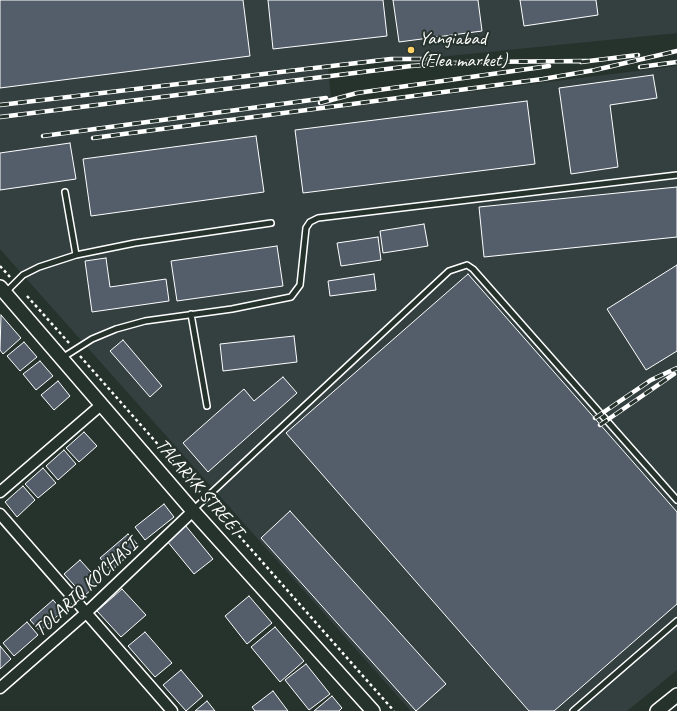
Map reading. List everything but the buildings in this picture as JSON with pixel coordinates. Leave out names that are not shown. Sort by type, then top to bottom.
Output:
[{"type":"street","name":"TALARYK STREET","points":[[2,290],[193,511],[373,711]]},
{"type":"street","points":[[0,492],[101,405]]},
{"type":"street","name":"TOLARIQ KO'CHASI","points":[[0,688],[86,612],[193,511]]},
{"type":"street","points":[[0,514],[172,711]]},
{"type":"street","points":[[657,711],[677,695]]},
{"type":"lane","points":[[62,358],[92,339],[116,329],[145,321],[291,297],[300,285],[306,228],[310,222],[318,218],[677,175]]},
{"type":"lane","points":[[65,192],[76,255]]},
{"type":"lane","points":[[2,290],[15,283],[23,275],[39,267],[76,255],[135,243],[272,223]]},
{"type":"lane","points":[[193,511],[449,271],[467,265],[473,268],[677,500]]},
{"type":"lane","points":[[191,314],[207,406]]},
{"type":"lane","points":[[573,711],[677,621]]},
{"type":"path","points":[[0,266],[394,711]]},
{"type":"shaded area","points":[[0,0],[677,0],[677,33],[328,68],[332,109],[677,66],[677,670],[627,711],[411,711],[0,249]]},
{"type":"railway","points":[[93,138],[543,79],[595,70],[677,51]]},
{"type":"railway","points":[[581,62],[638,55]]},
{"type":"railway","points":[[0,105],[391,59],[428,59]]},
{"type":"railway","points":[[0,117],[411,66],[468,62],[587,61]]},
{"type":"railway","points":[[640,67],[677,62]]},
{"type":"railway","points":[[320,103],[357,93],[549,66]]},
{"type":"railway","points":[[43,136],[326,98]]},
{"type":"railway","points":[[595,418],[651,380],[677,368]]},
{"type":"railway","points":[[600,425],[674,374]]},
{"type":"place","name":"Yangiabad (Flea market)","points":[[411,50]]}]
